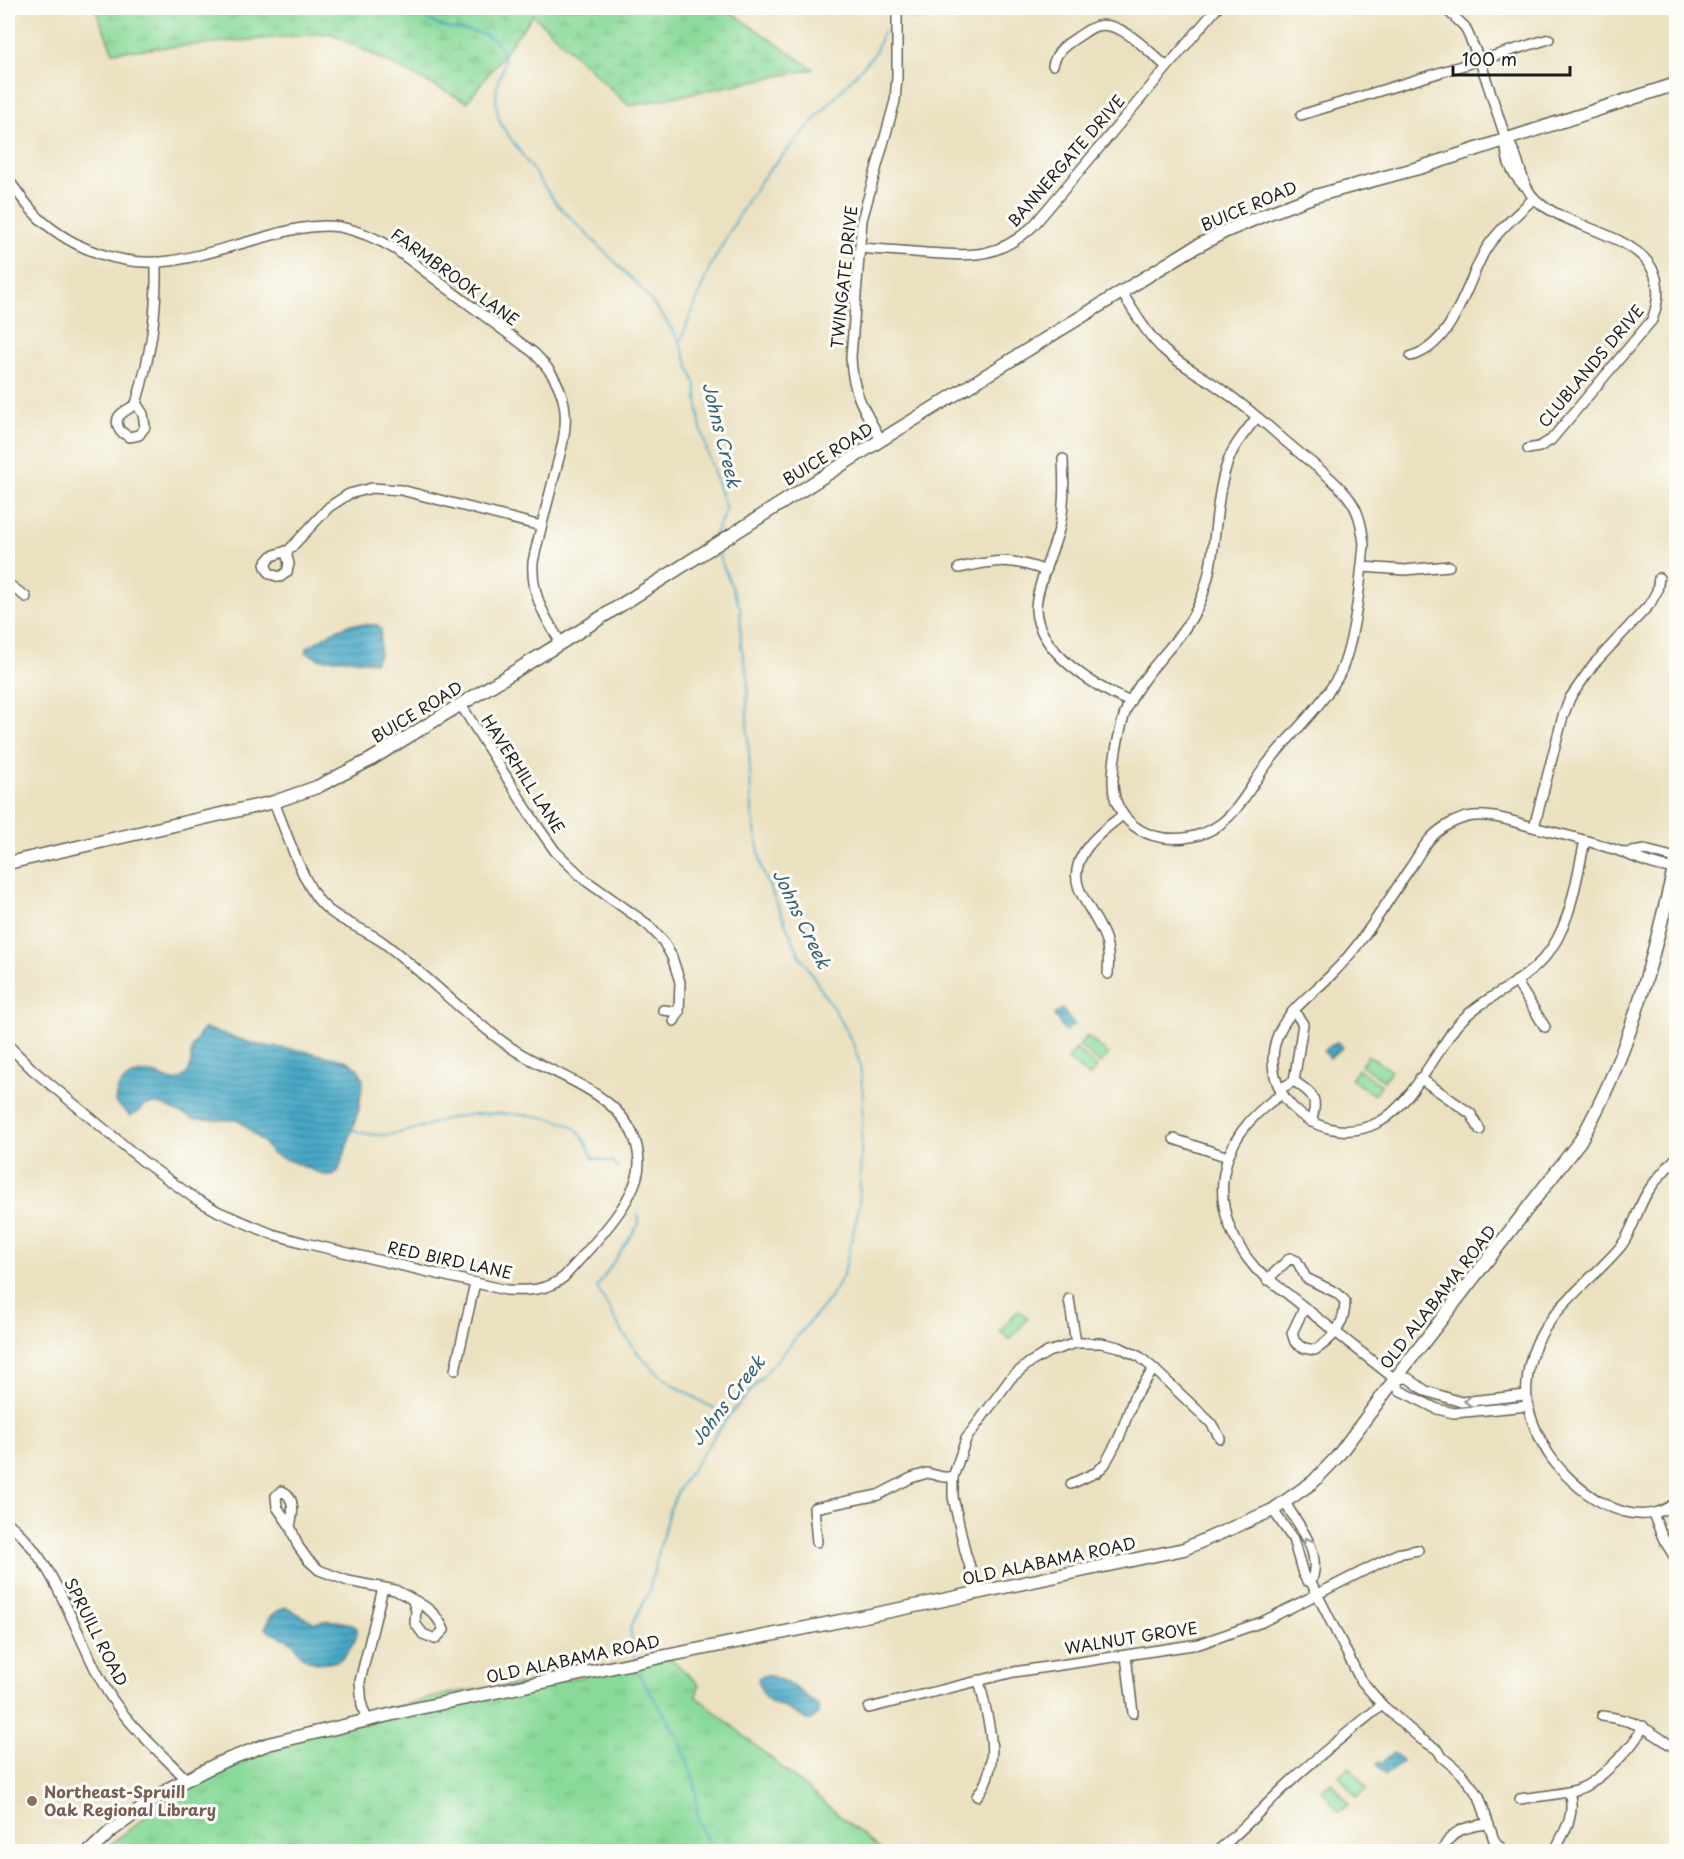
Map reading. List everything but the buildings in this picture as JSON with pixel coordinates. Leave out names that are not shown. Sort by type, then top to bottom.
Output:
[{"type":"main road","name":"BUICE ROAD","points":[[8,863],[274,802],[317,788],[462,705],[881,440],[1190,250],[1264,215],[1315,196],[1422,167],[1677,84]]},
{"type":"main road","name":"OLD ALABAMA ROAD","points":[[89,1851],[151,1800],[186,1779],[268,1744],[616,1666],[1184,1549],[1274,1510],[1313,1482],[1337,1457],[1395,1379],[1562,1166],[1595,1114],[1615,1072],[1634,1019],[1676,862]]},
{"type":"street","name":"TWINGATE DRIVE","points":[[881,440],[860,403],[852,374],[865,205],[895,101],[897,8]]},
{"type":"street","name":"BANNERGATE DRIVE","points":[[860,248],[968,256],[989,253],[1011,244],[1034,225],[1218,8]]},
{"type":"street","name":"CLUBLANDS DRIVE","points":[[1445,8],[1465,27],[1480,61],[1506,139],[1514,147],[1524,186],[1534,198],[1550,209],[1641,251],[1656,268],[1661,292],[1659,306],[1652,320],[1551,440],[1539,447],[1528,448]]},
{"type":"street","points":[[1053,65],[1056,55],[1063,46],[1090,29],[1106,25],[1124,31],[1167,67]]},
{"type":"street","points":[[1301,115],[1549,39]]},
{"type":"street","name":"FARMBROOK LANE","points":[[8,179],[39,218],[54,230],[78,245],[101,255],[128,261],[156,262],[187,258],[292,230],[316,226],[358,231],[395,249],[534,353],[556,380],[564,404],[565,428],[533,562],[533,587],[541,610],[561,643]]},
{"type":"street","points":[[1411,356],[1429,349],[1446,330],[1458,310],[1473,273],[1487,247],[1534,198]]},
{"type":"street","points":[[136,403],[147,367],[153,334],[156,262]]},
{"type":"street","points":[[1122,292],[1145,328],[1165,352],[1222,390],[1257,417],[1337,485],[1357,511],[1364,544],[1348,653],[1339,675],[1328,692],[1219,825],[1187,838],[1156,837],[1134,826],[1123,815],[1115,800],[1114,777],[1120,731],[1130,702],[1139,687],[1186,628],[1199,605],[1210,570],[1227,466],[1237,443],[1257,417]]},
{"type":"street","points":[[1063,459],[1063,513],[1036,608],[1038,624],[1044,638],[1053,649],[1090,682],[1130,702]]},
{"type":"street","points":[[286,552],[329,507],[349,494],[372,488],[401,490],[541,526]]},
{"type":"street","points":[[959,568],[1006,560],[1024,563],[1046,572]]},
{"type":"street","points":[[1362,567],[1405,570],[1449,566]]},
{"type":"street","points":[[1534,827],[1563,716],[1570,698],[1593,664],[1650,604],[1657,591],[1659,578]]},
{"type":"street","points":[[8,584],[26,597]]},
{"type":"street","name":"HAVERHILL LANE","points":[[462,705],[555,851],[585,880],[647,924],[663,941],[672,957],[680,982],[679,1012],[674,1021]]},
{"type":"street","name":"RED BIRD LANE","points":[[8,1045],[33,1070],[144,1162],[194,1198],[219,1212],[272,1234],[305,1243],[506,1290],[525,1291],[548,1286],[564,1277],[618,1214],[634,1188],[639,1159],[633,1137],[622,1116],[584,1087],[510,1047],[384,942],[337,916],[323,905],[308,883],[274,802]]},
{"type":"street","points":[[1108,974],[1109,958],[1106,940],[1079,890],[1077,873],[1081,857],[1088,846],[1104,829],[1123,815]]},
{"type":"street","points":[[1585,841],[1570,903],[1556,941],[1543,960],[1463,1019],[1392,1114],[1364,1129],[1346,1132],[1334,1131],[1311,1122],[1292,1108],[1280,1091],[1275,1077],[1273,1059],[1276,1041],[1283,1025],[1346,959],[1437,832],[1452,823],[1473,816],[1497,818],[1534,827],[1585,841],[1626,853],[1645,862],[1676,862]]},
{"type":"street","points":[[1516,981],[1545,1027]]},
{"type":"street","points":[[663,1010],[679,1012]]},
{"type":"street","points":[[1294,1011],[1303,1024],[1294,1081],[1249,1120],[1237,1137],[1228,1157],[1223,1183],[1223,1199],[1227,1222],[1242,1252],[1267,1280],[1395,1379],[1399,1390],[1421,1402],[1454,1413],[1528,1406]]},
{"type":"street","points":[[1420,1078],[1471,1114],[1480,1130]]},
{"type":"street","points":[[1294,1081],[1312,1094],[1316,1107],[1311,1122]]},
{"type":"street","points":[[1174,1139],[1228,1157]]},
{"type":"street","points":[[1677,1158],[1647,1193],[1623,1244],[1556,1312],[1542,1331],[1529,1365],[1526,1395],[1528,1406],[1547,1452],[1563,1472],[1609,1507],[1634,1514],[1653,1514],[1677,1502]]},
{"type":"street","points":[[1267,1280],[1290,1258],[1297,1261],[1306,1278],[1337,1293],[1345,1301],[1345,1314],[1336,1333],[1315,1350],[1304,1348],[1295,1342],[1292,1333],[1304,1308]]},
{"type":"street","points":[[455,1370],[475,1283]]},
{"type":"street","points":[[1069,1299],[1076,1343]]},
{"type":"street","points":[[978,1593],[965,1551],[953,1497],[953,1477],[966,1439],[1011,1378],[1048,1352],[1076,1343],[1101,1343],[1119,1347],[1140,1357],[1211,1423],[1220,1438]]},
{"type":"street","points":[[1071,1484],[1096,1472],[1105,1464],[1119,1438],[1134,1398],[1154,1369]]},
{"type":"street","points":[[1395,1379],[1408,1378],[1426,1391],[1461,1402],[1526,1395]]},
{"type":"street","points":[[1421,1402],[1426,1391]]},
{"type":"street","points":[[817,1542],[814,1508],[879,1495],[911,1478],[927,1473],[953,1477]]},
{"type":"street","points":[[1285,1503],[1312,1548],[1315,1568],[1311,1582]]},
{"type":"street","points":[[1274,1510],[1293,1539],[1303,1574],[1307,1581],[1311,1582],[1353,1668],[1382,1705],[1421,1739],[1438,1750],[1462,1774],[1479,1796],[1494,1840],[1504,1851]]},
{"type":"street","points":[[1653,1514],[1664,1540],[1677,1559]]},
{"type":"street","name":"SPRUILL ROAD","points":[[8,1523],[32,1546],[44,1563],[94,1668],[118,1708],[186,1779]]},
{"type":"street","points":[[290,1526],[298,1546],[319,1570],[348,1581],[395,1590],[412,1599]]},
{"type":"street","name":"WALNUT GROVE","points":[[869,1708],[1048,1665],[1180,1648],[1222,1637],[1262,1622],[1397,1554],[1418,1550]]},
{"type":"street","points":[[367,1720],[362,1706],[360,1682],[383,1588]]},
{"type":"street","points":[[1126,1656],[1133,1713]]},
{"type":"street","points":[[977,1796],[987,1778],[992,1740],[978,1680]]},
{"type":"street","points":[[1216,1851],[1238,1834],[1263,1806],[1307,1766],[1382,1705]]},
{"type":"street","points":[[1602,1716],[1626,1719],[1643,1726],[1677,1749]]},
{"type":"street","points":[[1520,1799],[1569,1792],[1586,1786],[1632,1745],[1643,1726]]},
{"type":"street","points":[[1554,1851],[1572,1815],[1572,1800],[1569,1792]]},
{"type":"street","points":[[1444,1850],[1449,1839],[1462,1827],[1487,1824]]},
{"type":"green space","points":[[95,8],[725,8],[813,69],[629,106],[533,15],[467,102],[330,33],[113,52]]},
{"type":"green space","points":[[1087,1036],[1108,1054],[1100,1064],[1079,1046]]},
{"type":"green space","points":[[1076,1049],[1097,1067],[1089,1077],[1068,1059]]},
{"type":"green space","points":[[1368,1055],[1391,1071],[1384,1081],[1361,1065]]},
{"type":"green space","points":[[1358,1069],[1381,1085],[1374,1095],[1351,1079]]},
{"type":"green space","points":[[1018,1310],[1028,1318],[1010,1340],[1000,1331]]},
{"type":"green space","points":[[664,1652],[699,1685],[696,1696],[882,1851],[101,1852],[172,1796],[246,1751],[356,1716],[456,1692],[582,1677]]},
{"type":"green space","points":[[1349,1767],[1367,1789],[1357,1797],[1339,1776]]},
{"type":"green space","points":[[1332,1782],[1349,1804],[1339,1812],[1321,1790]]},
{"type":"water","points":[[351,624],[377,625],[381,629],[379,655],[375,662],[319,659],[306,652],[307,648],[332,632]]},
{"type":"water","points":[[1062,1009],[1074,1025],[1065,1031],[1054,1015]]},
{"type":"water","points":[[204,1028],[258,1045],[304,1051],[348,1061],[359,1070],[363,1079],[359,1109],[339,1170],[333,1176],[327,1176],[272,1154],[263,1142],[238,1120],[194,1119],[155,1104],[145,1105],[140,1111],[130,1116],[115,1102],[118,1088],[125,1080],[135,1075],[151,1073],[175,1081],[186,1075],[191,1064],[193,1046]]},
{"type":"water","points":[[1337,1042],[1343,1047],[1330,1058],[1324,1052],[1330,1045]]},
{"type":"water","points":[[286,1607],[315,1623],[336,1621],[357,1628],[353,1644],[343,1657],[331,1663],[318,1663],[306,1659],[290,1641],[265,1628],[273,1615]]},
{"type":"water","points":[[766,1675],[787,1683],[800,1692],[818,1706],[818,1714],[811,1720],[807,1720],[765,1698],[758,1682],[759,1677]]},
{"type":"water","points":[[1394,1752],[1402,1762],[1386,1775],[1376,1764],[1379,1761],[1381,1763]]},
{"type":"water","points":[[1676,1832],[1676,1851],[1660,1851]]},
{"type":"waterway","name":"Johns Creek","points":[[413,8],[433,23],[480,33],[494,40],[499,46],[504,61],[497,86],[496,104],[502,126],[555,202],[640,287],[680,342],[696,386],[700,424],[726,510],[716,531],[717,538]]},
{"type":"waterway","points":[[912,20],[928,17],[942,8]]},
{"type":"waterway","points":[[680,342],[710,267],[747,201],[765,175],[875,53],[884,30]]},
{"type":"waterway","name":"Johns Creek","points":[[634,1657],[630,1628],[648,1594],[669,1511],[681,1485],[728,1417],[830,1298],[844,1273],[859,1207],[863,1095],[860,1064],[843,1024],[799,954],[762,870],[752,812],[747,716],[748,677],[741,646],[740,607],[718,549]]},
{"type":"waterway","points":[[352,1129],[378,1135],[391,1134],[455,1117],[482,1114],[515,1114],[548,1118],[573,1127],[582,1137],[593,1158],[613,1162],[618,1168]]},
{"type":"waterway","points":[[638,1214],[639,1224],[597,1287],[625,1335],[654,1370],[674,1385],[728,1417]]},
{"type":"waterway","name":"Johns Creek","points":[[635,1666],[678,1736],[695,1783],[698,1820],[712,1852]]},
{"type":"place","name":"Northeast-Spruill Oak Regional Library","points":[[32,1801]]}]
